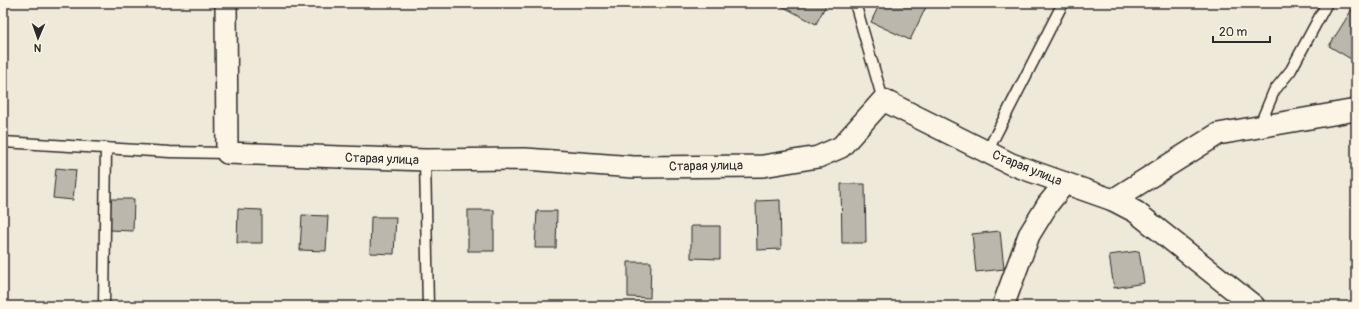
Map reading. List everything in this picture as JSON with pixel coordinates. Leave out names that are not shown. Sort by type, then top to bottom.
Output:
[{"type":"street","points":[[226,3],[227,153]]},
{"type":"street","name":"Старая улица","points":[[227,153],[425,160],[525,158],[634,167],[763,166],[818,157],[840,147],[883,100],[1010,164],[1113,200],[1136,212],[1254,306]]},
{"type":"street","points":[[1113,200],[1218,134],[1356,110]]},
{"type":"street","points":[[1004,306],[1029,235],[1048,204],[1065,183]]},
{"type":"lane","points":[[855,3],[883,100]]},
{"type":"lane","points":[[987,152],[1063,3]]},
{"type":"lane","points":[[1259,127],[1274,91],[1291,70],[1327,3]]},
{"type":"lane","points":[[3,142],[227,153]]},
{"type":"lane","points":[[104,306],[106,148]]},
{"type":"lane","points":[[425,160],[428,306]]},
{"type":"building","points":[[776,3],[827,3],[816,24]]},
{"type":"building","points":[[880,3],[928,3],[910,40],[871,22]]},
{"type":"building","points":[[1356,3],[1356,62],[1329,46]]},
{"type":"building","points":[[56,168],[76,170],[73,200],[53,198]]},
{"type":"building","points":[[841,184],[865,184],[866,243],[842,243]]},
{"type":"building","points":[[111,199],[134,199],[133,231],[110,230]]},
{"type":"building","points":[[780,200],[781,249],[757,250],[756,201]]},
{"type":"building","points":[[238,209],[262,210],[262,243],[237,243]]},
{"type":"building","points":[[468,210],[494,210],[494,251],[468,251]]},
{"type":"building","points":[[537,211],[557,211],[556,248],[535,248]]},
{"type":"building","points":[[302,215],[328,216],[326,251],[300,250]]},
{"type":"building","points":[[371,217],[396,217],[394,254],[370,253]]},
{"type":"building","points":[[691,226],[720,226],[720,259],[691,258]]},
{"type":"building","points":[[1000,231],[1004,269],[976,272],[972,234]]},
{"type":"building","points":[[1139,251],[1144,283],[1114,288],[1109,255]]},
{"type":"building","points":[[628,262],[651,262],[650,298],[628,297]]}]
